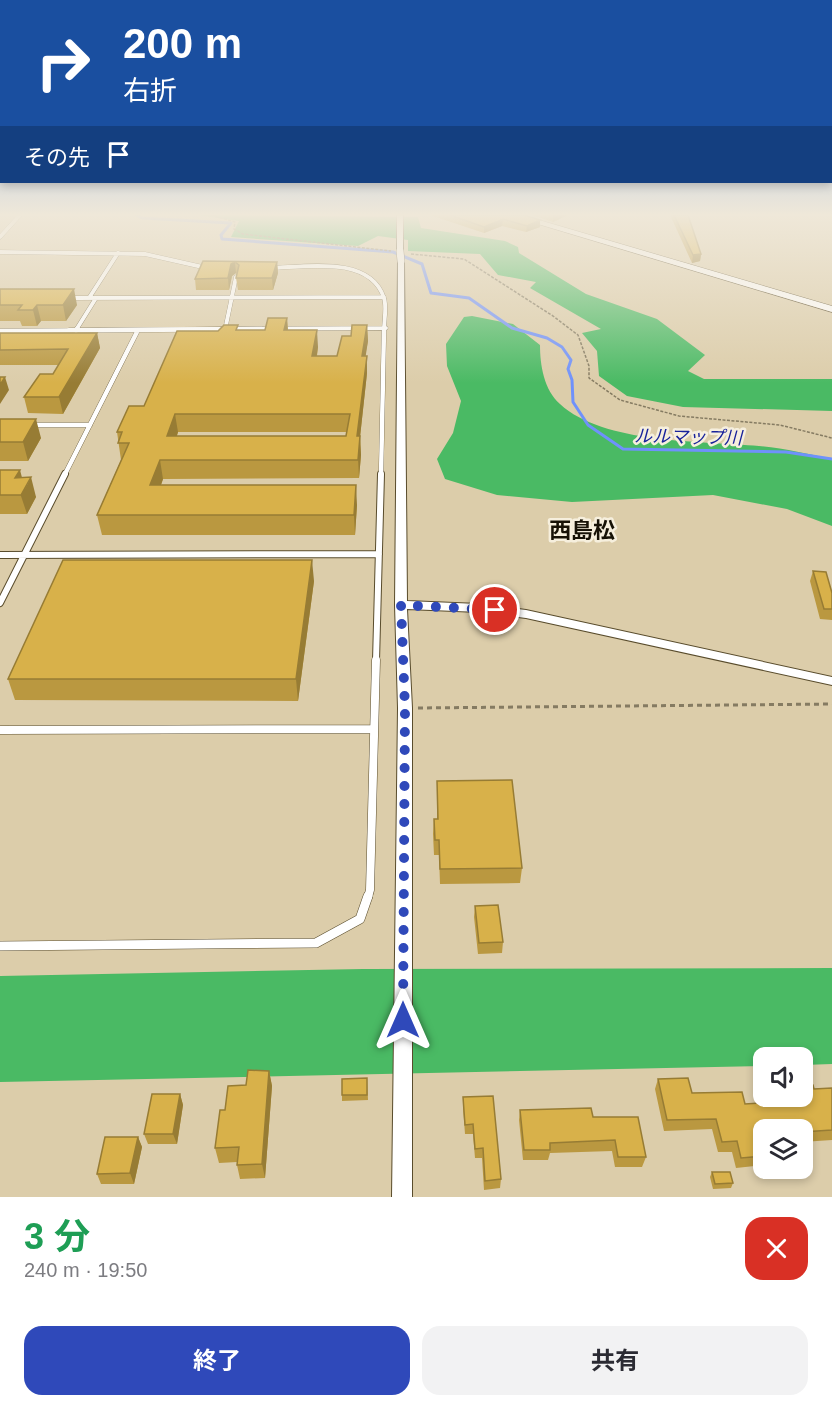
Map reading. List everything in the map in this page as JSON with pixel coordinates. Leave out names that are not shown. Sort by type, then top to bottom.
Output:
[{"type":"street","points":[[400,271],[401,605],[405,708],[402,1197]]},
{"type":"street","points":[[702,271],[832,309]]},
{"type":"street","points":[[401,605],[478,608],[526,614],[832,681]]},
{"type":"lane","points":[[89,298],[106,271]]},
{"type":"lane","points":[[0,946],[316,943],[340,932],[360,919],[370,890],[386,328],[384,297],[380,288],[367,274],[354,271]]},
{"type":"lane","points":[[225,330],[236,278]]},
{"type":"lane","points":[[67,298],[384,297]]},
{"type":"lane","points":[[76,331],[96,298]]},
{"type":"lane","points":[[0,331],[386,328]]},
{"type":"lane","points":[[0,603],[138,330]]},
{"type":"lane","points":[[172,330],[176,338]]},
{"type":"lane","points":[[226,337],[238,330]]},
{"type":"lane","points":[[22,425],[90,425]]},
{"type":"lane","points":[[0,555],[379,554]]},
{"type":"lane","points":[[0,730],[374,729]]},
{"type":"path","points":[[484,271],[578,335],[589,366],[589,378],[620,400],[679,416],[780,425],[832,438]]},
{"type":"path","points":[[405,708],[832,704]]},
{"type":"green space","points":[[494,271],[548,271],[586,294],[657,319],[705,355],[688,371],[704,379],[832,379],[832,411],[683,407],[627,396],[599,376],[597,351],[582,333],[601,329],[530,288],[536,282],[498,275]]},
{"type":"green space","points":[[472,316],[513,324],[540,345],[544,377],[550,392],[560,404],[579,417],[601,427],[655,438],[768,447],[832,459],[832,526],[787,509],[713,495],[572,502],[497,495],[445,479],[437,459],[453,433],[461,401],[447,366],[446,344],[464,317]]},
{"type":"green space","points":[[832,968],[832,1064],[813,1065],[813,1047],[753,1047],[753,1066],[0,1082],[0,976],[363,969]]},
{"type":"building","points":[[199,271],[230,271],[228,278],[195,279]]},
{"type":"building","points":[[238,271],[274,271],[272,278],[236,278]]},
{"type":"building","points":[[0,289],[74,289],[63,305],[37,305],[33,310],[18,310],[22,305],[0,305]]},
{"type":"building","points":[[268,318],[287,318],[284,330],[317,330],[312,356],[337,356],[342,336],[351,336],[352,325],[367,325],[362,356],[367,356],[357,436],[360,436],[358,460],[160,460],[150,485],[356,485],[354,515],[97,515],[129,443],[118,443],[122,432],[117,432],[129,406],[144,406],[177,331],[218,331],[224,325],[238,325],[236,330],[265,330]],"holes":[[[175,414],[350,414],[346,436],[167,436]]]},
{"type":"building","points":[[0,333],[97,333],[59,397],[24,397],[40,374],[53,374],[68,349],[0,350]]},
{"type":"building","points":[[0,419],[36,419],[23,442],[0,442]]},
{"type":"building","points":[[0,470],[20,470],[15,478],[31,477],[21,495],[0,495]]},
{"type":"building","points":[[63,560],[312,560],[296,679],[8,679]]},
{"type":"building","points":[[813,571],[826,572],[832,593],[832,609],[824,609]]},
{"type":"building","points":[[512,780],[522,868],[440,869],[439,840],[435,840],[434,819],[438,819],[437,781]]},
{"type":"building","points":[[498,905],[503,942],[479,943],[475,906]]},
{"type":"building","points":[[248,1070],[269,1071],[262,1164],[237,1165],[239,1147],[215,1148],[220,1110],[225,1110],[228,1086],[246,1085]]},
{"type":"building","points":[[367,1078],[367,1095],[342,1095],[342,1079]]},
{"type":"building","points":[[688,1078],[692,1093],[742,1092],[745,1104],[753,1103],[753,1107],[813,1107],[813,1085],[814,1089],[832,1088],[832,1130],[813,1131],[813,1119],[753,1119],[753,1157],[741,1158],[737,1141],[722,1142],[716,1119],[667,1120],[658,1079]]},
{"type":"building","points":[[152,1094],[180,1094],[173,1134],[144,1134]]},
{"type":"building","points":[[493,1096],[501,1179],[485,1181],[483,1148],[475,1149],[473,1124],[465,1125],[463,1097]]},
{"type":"building","points":[[591,1108],[593,1117],[638,1117],[646,1157],[618,1157],[615,1140],[550,1143],[550,1150],[524,1150],[520,1110]]},
{"type":"building","points":[[105,1137],[138,1137],[130,1173],[97,1174]]},
{"type":"building","points":[[712,1172],[730,1172],[733,1183],[715,1184]]},
{"type":"waterway","name":"ルルマップ川","points":[[424,271],[431,293],[469,298],[512,328],[547,338],[562,347],[571,360],[568,369],[572,380],[573,402],[588,425],[623,449],[786,452],[832,459]]},
{"type":"district","name":"西島松","points":[[582,530]]},
{"type":"route","points":[[403,1020],[405,708],[401,605],[495,610]]}]
